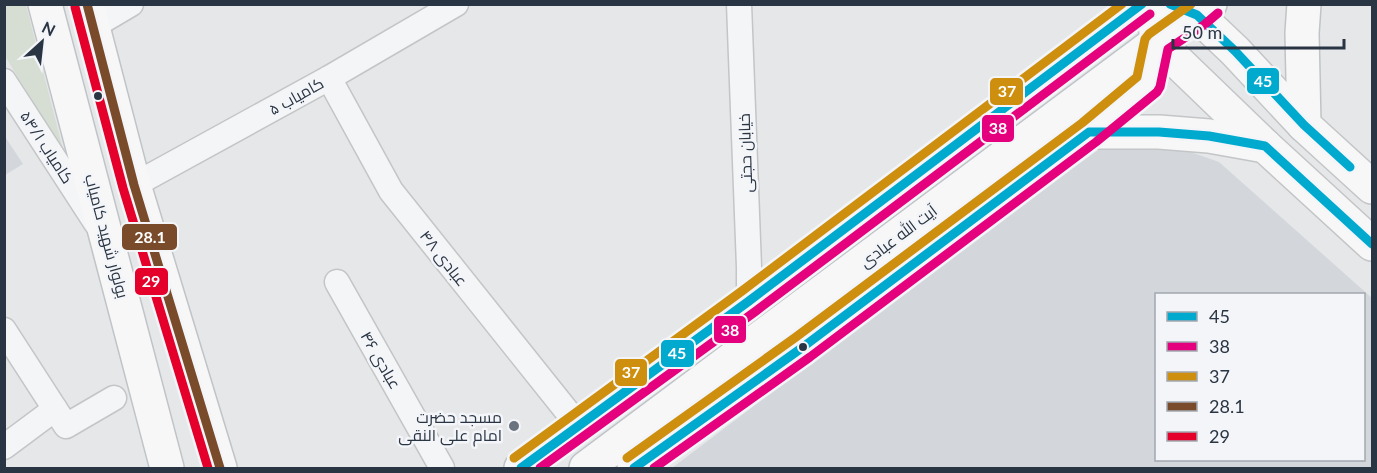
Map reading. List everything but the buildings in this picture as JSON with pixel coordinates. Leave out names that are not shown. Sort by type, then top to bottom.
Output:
[{"type":"main road","name":"بولوار شهید کامیاب","points":[[45,4],[167,468]]},
{"type":"main road","points":[[521,468],[749,301],[1143,4]]},
{"type":"main road","points":[[634,468],[803,347],[1089,132],[1148,84],[1157,42],[1153,4]]},
{"type":"main road","points":[[1304,4],[1302,33],[1304,125]]},
{"type":"main road","points":[[1192,8],[1304,125],[1372,187]]},
{"type":"main road","name":"آیت الله عبادی","points":[[586,468],[1157,42],[1192,8]]},
{"type":"main road","points":[[90,16],[134,185],[222,466]]},
{"type":"main road","points":[[1157,42],[1265,146],[1372,244]]},
{"type":"main road","points":[[1089,132],[1159,132],[1209,136],[1265,146]]},
{"type":"street","points":[[90,16],[131,4]]},
{"type":"street","name":"کامیاب ۵","points":[[134,185],[329,78],[456,4]]},
{"type":"street","name":"خیابان حجتی","points":[[739,4],[749,301]]},
{"type":"street","name":"عبادی ۴۸","points":[[329,78],[391,191],[578,425]]},
{"type":"street","name":"کامیاب ۵۴/۱","points":[[4,81],[108,243]]},
{"type":"street","name":"عبادی ۴۶","points":[[337,282],[442,468]]},
{"type":"street","points":[[4,330],[66,426],[114,398]]},
{"type":"street","points":[[4,447],[55,410]]},
{"type":"shaded area","points":[[26,5],[64,153],[5,56],[5,6]]},
{"type":"shaded area","points":[[4,135],[23,164],[5,175],[4,175]]},
{"type":"shaded area","points":[[1123,143],[1185,150],[1219,162],[1372,298],[1372,468],[672,468],[941,264],[1098,150]]},
{"type":"transit line","name":"28.1","points":[[87,4],[134,185],[220,468]]},
{"type":"transit line","name":"37","points":[[514,458],[742,291],[1122,4]]},
{"type":"transit line","name":"45","points":[[521,468],[749,301],[1142,4]]},
{"type":"transit line","name":"45","points":[[1170,4],[1197,15],[1235,51],[1304,125],[1350,167]]},
{"type":"transit line","name":"37","points":[[627,458],[796,337],[1082,123],[1137,77],[1145,39],[1149,34],[1191,4]]},
{"type":"transit line","name":"29","points":[[75,7],[123,188],[208,468]]},
{"type":"transit line","name":"38","points":[[654,468],[810,357],[1096,142],[1157,92],[1168,49],[1218,13]]},
{"type":"transit line","name":"38","points":[[540,468],[756,311],[1150,14]]},
{"type":"transit line","name":"45","points":[[634,468],[803,347],[1089,132],[1159,132],[1209,136],[1265,146],[1372,244]]},
{"type":"place","name":"مسجد حضرت امام علی النقی","points":[[514,426]]}]
